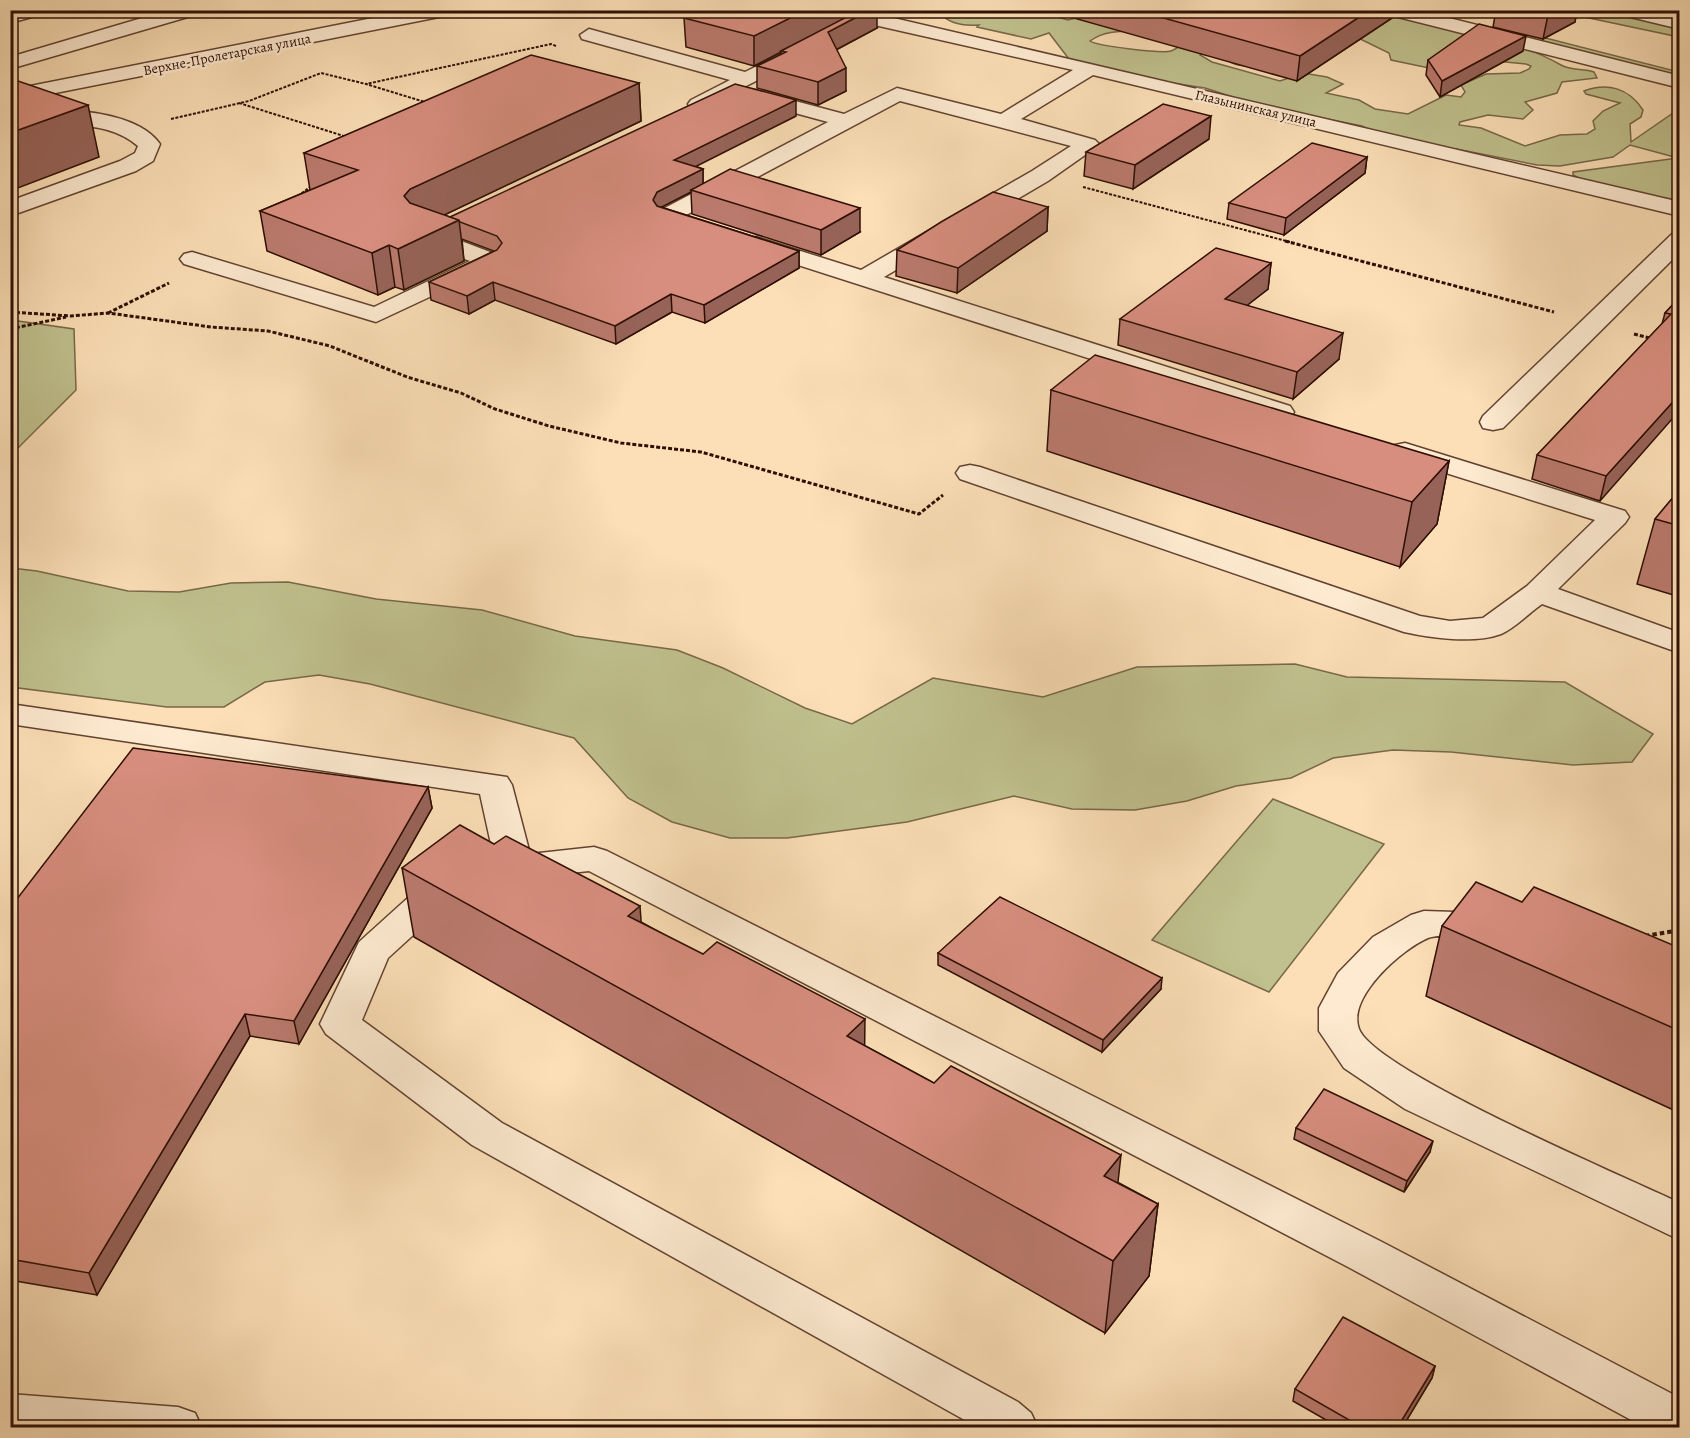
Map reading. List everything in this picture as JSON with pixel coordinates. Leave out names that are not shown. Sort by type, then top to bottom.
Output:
[{"type":"street","points":[[10,18],[36,10]]},
{"type":"street","points":[[10,63],[191,10]]},
{"type":"street","name":"Верхне-Пролетарская улица","points":[[10,96],[398,15],[444,10]]},
{"type":"street","name":"Глазынинская улица","points":[[832,10],[875,14],[1090,68],[1680,209]]},
{"type":"street","points":[[1393,10],[1680,82]]},
{"type":"street","points":[[1625,10],[1680,24]]},
{"type":"street","points":[[680,113],[875,14]]},
{"type":"street","points":[[589,35],[846,121]]},
{"type":"street","points":[[1004,121],[1090,68]]},
{"type":"street","points":[[700,226],[668,216],[897,94],[1088,144],[1040,176],[863,279]]},
{"type":"street","points":[[10,209],[128,166],[146,156],[148,144],[142,137],[104,122],[60,115],[30,117]]},
{"type":"street","points":[[200,262],[376,315],[490,260],[424,236],[446,226]]},
{"type":"street","points":[[733,237],[1307,420]]},
{"type":"street","points":[[1493,422],[1596,324],[1680,239]]},
{"type":"street","points":[[970,473],[1415,625],[1450,630],[1491,627],[1538,592],[1615,517],[1376,441]]},
{"type":"street","points":[[1538,592],[1680,644]]},
{"type":"street","points":[[10,714],[495,785],[515,867]]},
{"type":"street","points":[[1014,1428],[1001,1416],[487,1134],[340,1024],[372,951],[459,873],[594,860],[1366,1255],[1680,1422]]},
{"type":"street","points":[[1522,932],[1501,927],[1424,924],[1386,946],[1357,976],[1338,1008],[1339,1031],[1358,1058],[1419,1098],[1680,1223]]},
{"type":"street","points":[[10,1414],[178,1428]]},
{"type":"path","points":[[366,84],[551,44],[562,48]]},
{"type":"path","points":[[128,131],[239,103],[321,73],[434,105]]},
{"type":"path","points":[[239,103],[347,137]]},
{"type":"path","points":[[1040,176],[1659,341]]},
{"type":"path","points":[[297,198],[302,191],[321,182]]},
{"type":"path","points":[[108,313],[200,262]]},
{"type":"path","points":[[10,312],[71,316]]},
{"type":"path","points":[[10,329],[71,316],[108,313],[211,327],[268,331],[330,346],[407,377],[461,393],[495,409],[549,426],[621,442],[700,452],[919,514],[970,473]]},
{"type":"path","points":[[1637,937],[1680,930]]},
{"type":"green space","points":[[945,10],[1043,11],[1038,12],[1068,20],[1088,15],[1108,18],[1142,13],[1165,18],[1170,23],[1161,28],[1120,31],[1100,35],[1090,41],[1104,45],[1166,52],[1180,46],[1202,31],[1213,30],[1234,34],[1269,43],[1280,51],[1268,59],[1247,66],[1226,59],[1243,51],[1232,45],[1221,44],[1200,55],[1212,62],[1280,81],[1303,73],[1327,77],[1343,84],[1326,93],[1359,100],[1375,109],[1408,114],[1446,95],[1461,97],[1465,92],[1461,85],[1486,74],[1520,73],[1529,69],[1531,66],[1526,64],[1485,60],[1472,52],[1489,40],[1509,44],[1535,52],[1565,67],[1594,72],[1597,78],[1562,82],[1557,93],[1525,102],[1533,110],[1523,119],[1488,115],[1460,122],[1459,125],[1481,128],[1525,146],[1560,135],[1587,134],[1595,129],[1593,121],[1603,111],[1620,103],[1586,94],[1584,91],[1609,87],[1631,96],[1643,110],[1641,117],[1630,124],[1631,142],[1679,109],[1679,200],[1611,189],[1573,175],[1573,172],[1678,158],[1630,145],[1613,157],[1560,166],[1537,165],[1456,149],[1406,146],[1362,126],[1258,105],[1205,88],[1133,77],[1069,59],[1049,33],[1031,39],[977,27],[979,25],[958,24],[948,20],[940,13]]},
{"type":"green space","points":[[1617,10],[1679,27],[1679,37],[1575,15],[1570,11]]},
{"type":"green space","points":[[1402,11],[1475,35],[1429,68],[1391,60],[1389,53],[1352,35]]},
{"type":"green space","points":[[1518,31],[1679,72],[1679,82],[1505,32]]},
{"type":"green space","points":[[11,320],[74,329],[76,390],[11,455]]},
{"type":"green space","points":[[11,568],[37,571],[128,591],[179,592],[231,583],[288,582],[376,599],[482,610],[575,636],[677,650],[723,668],[805,708],[852,724],[933,678],[1043,697],[1137,667],[1295,664],[1347,677],[1565,682],[1653,734],[1632,762],[1573,765],[1451,752],[1393,750],[1333,758],[1291,778],[1236,786],[1187,801],[1135,810],[1072,809],[1014,796],[907,822],[787,838],[730,838],[672,822],[628,798],[574,738],[370,684],[319,675],[265,682],[224,707],[167,707],[11,687]]},
{"type":"green space","points":[[1273,799],[1384,844],[1269,992],[1152,940]]},
{"type":"building","points":[[703,10],[806,10],[754,36],[684,18]]},
{"type":"building","points":[[860,10],[870,10],[828,32],[846,68],[818,82],[757,66],[786,52],[781,51]]},
{"type":"building","points":[[1135,10],[1370,10],[1300,56]]},
{"type":"building","points":[[1479,24],[1526,36],[1442,81],[1428,60]]},
{"type":"building","points":[[531,55],[639,83],[410,189],[404,196],[410,203],[459,220],[398,249],[389,245],[372,253],[260,211],[358,170],[304,153]]},
{"type":"building","points":[[18,81],[88,105],[10,133],[10,84]]},
{"type":"building","points":[[735,84],[796,100],[674,160],[703,169],[657,192],[653,200],[657,206],[799,251],[704,305],[671,294],[615,326],[493,282],[467,296],[429,282],[497,250],[502,243],[497,236],[450,217]]},
{"type":"building","points":[[1163,104],[1211,116],[1135,165],[1086,152]]},
{"type":"building","points":[[1312,143],[1367,157],[1286,218],[1229,203]]},
{"type":"building","points":[[730,169],[860,208],[821,230],[691,190]]},
{"type":"building","points":[[993,192],[1048,207],[958,268],[897,250],[941,222]]},
{"type":"building","points":[[1216,248],[1271,263],[1225,299],[1343,333],[1297,372],[1120,319]]},
{"type":"building","points":[[1680,297],[1680,394],[1606,476],[1537,455],[1671,314],[1665,313]]},
{"type":"building","points":[[1095,355],[1449,461],[1412,502],[1051,390]]},
{"type":"building","points":[[1680,489],[1680,526],[1655,519]]},
{"type":"building","points":[[133,748],[428,787],[294,1021],[245,1014],[89,1273],[10,1259],[10,908]]},
{"type":"building","points":[[460,825],[494,844],[506,836],[640,906],[628,916],[703,954],[717,942],[865,1019],[847,1036],[934,1083],[951,1066],[1121,1155],[1104,1176],[1158,1204],[1113,1261],[402,868]]},
{"type":"building","points":[[1476,882],[1522,902],[1534,887],[1680,948],[1680,1031],[1442,926]]},
{"type":"building","points":[[1000,897],[1162,978],[1103,1040],[938,953]]},
{"type":"building","points":[[1324,1089],[1433,1141],[1407,1181],[1296,1128]]},
{"type":"building","points":[[1343,1317],[1435,1366],[1397,1428],[1363,1428],[1295,1389]]}]
